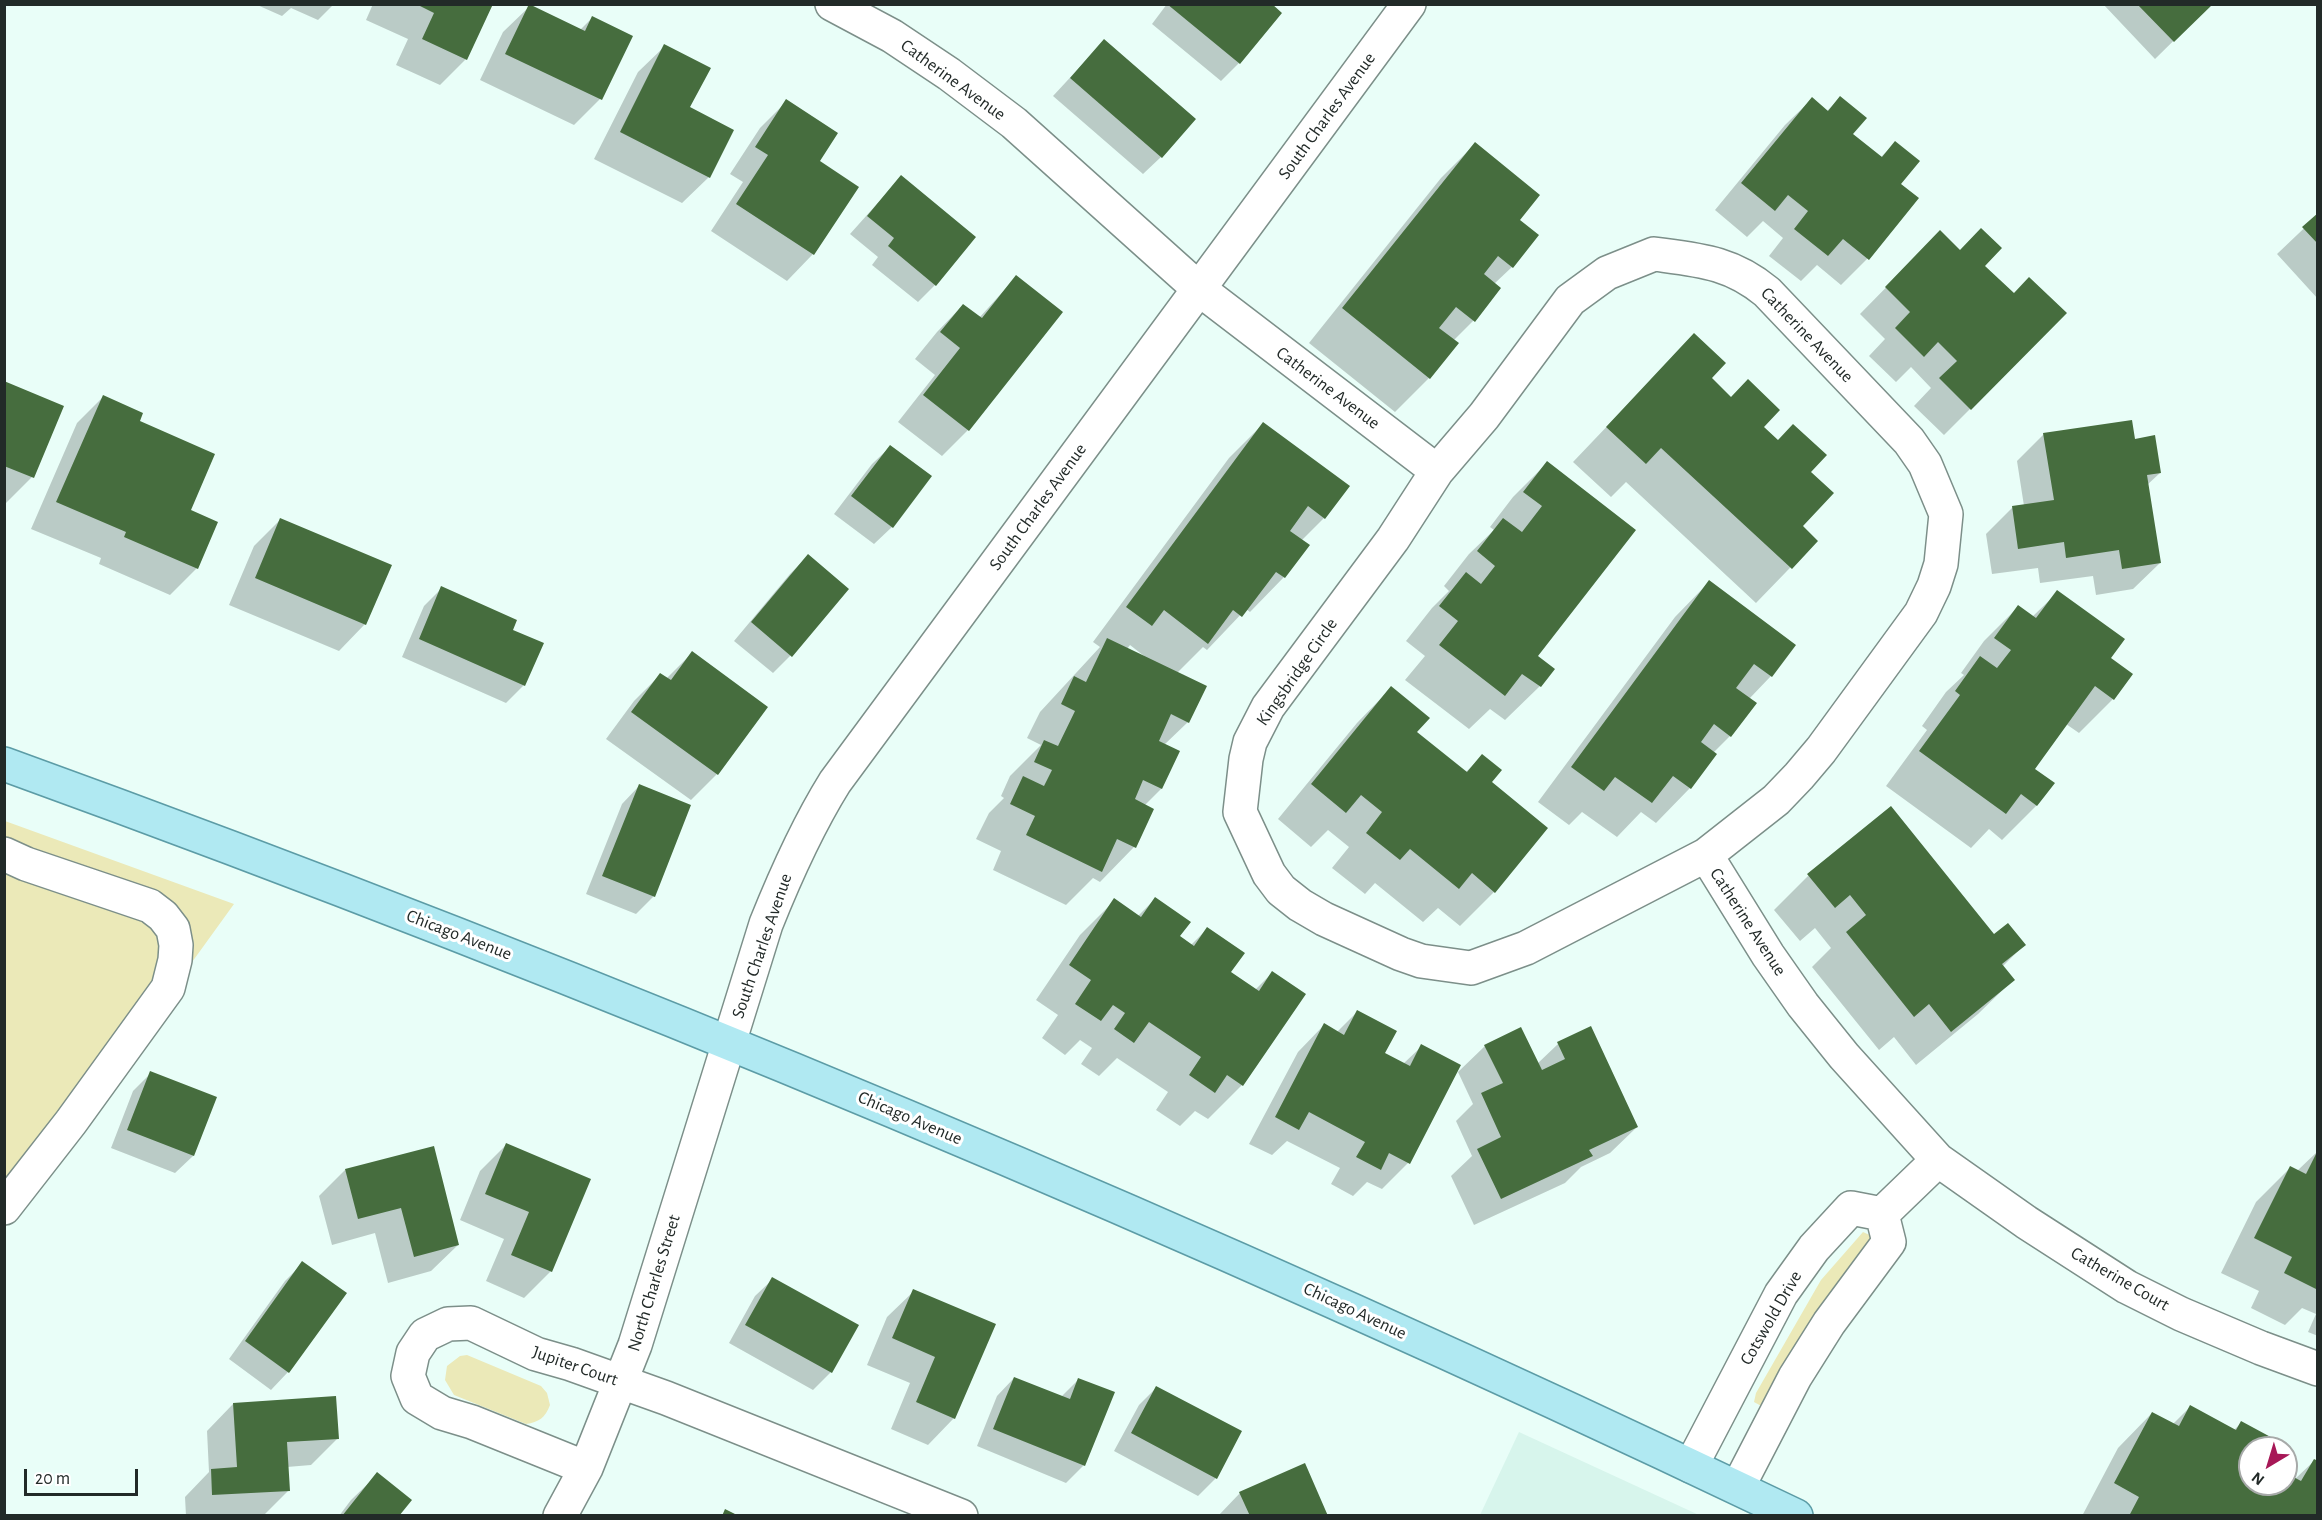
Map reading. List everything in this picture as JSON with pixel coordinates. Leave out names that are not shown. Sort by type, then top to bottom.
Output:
[{"type":"main road","name":"Chicago Avenue","points":[[4,764],[172,825],[476,941],[628,1004],[730,1043],[1132,1212],[1317,1293],[1796,1515]]},
{"type":"street","name":"Catherine Avenue","points":[[832,4],[892,36],[949,74],[1014,123],[1199,289],[1437,471],[1484,416],[1570,300],[1607,273],[1654,254],[1707,261],[1733,269],[1751,279],[1767,292],[1909,441],[1925,464],[1946,514],[1941,564],[1934,586],[1921,613],[1821,750],[1776,800],[1706,855],[1768,955],[1803,1005],[1844,1056],[1938,1160]]},
{"type":"street","name":"South Charles Avenue","points":[[730,1043],[766,924],[788,868],[817,812],[842,773],[1409,4]]},
{"type":"street","name":"Kingsbridge Circle","points":[[1437,471],[1393,539],[1268,707],[1250,741],[1240,812],[1269,874],[1281,890],[1300,905],[1324,919],[1421,961],[1472,968],[1526,948],[1706,855]]},
{"type":"street","points":[[4,854],[26,864],[150,906],[172,929],[176,945],[168,988],[71,1122],[4,1208]]},
{"type":"street","name":"North Charles Street","points":[[560,1515],[586,1468],[622,1382],[730,1043]]},
{"type":"street","points":[[1738,1488],[1795,1377],[1829,1323],[1889,1242],[1882,1214],[1938,1160]]},
{"type":"street","name":"Catherine Court","points":[[1938,1160],[2026,1222],[2127,1287],[2181,1314],[2260,1348],[2318,1369]]},
{"type":"street","name":"Cotswold Drive","points":[[1691,1466],[1781,1294],[1814,1248],[1851,1208],[1882,1214]]},
{"type":"street","name":"Jupiter Court","points":[[586,1468],[472,1422],[442,1413],[417,1398],[408,1376],[413,1353],[425,1335],[448,1324],[471,1323],[536,1354],[622,1382],[960,1515]]},
{"type":"shaded area","points":[[5,821],[234,904],[5,1221]]},
{"type":"shaded area","points":[[1863,1232],[1874,1237],[1765,1408],[1754,1402],[1756,1393],[1821,1280]]},
{"type":"shaded area","points":[[467,1355],[541,1386],[547,1393],[550,1405],[544,1416],[538,1421],[526,1424],[454,1395],[445,1380],[447,1366],[460,1356]]},
{"type":"shaded area","points":[[1519,1432],[1699,1515],[1480,1515]]},
{"type":"building","points":[[416,4],[493,4],[467,60],[422,39],[434,13]]},
{"type":"building","points":[[529,4],[585,31],[592,16],[633,36],[602,100],[505,54]]},
{"type":"building","points":[[1167,4],[1272,4],[1282,13],[1240,64]]},
{"type":"building","points":[[2137,4],[2213,4],[2174,42]]},
{"type":"building","points":[[1104,39],[1196,119],[1162,158],[1070,78]]},
{"type":"building","points":[[664,44],[711,68],[690,107],[734,130],[710,178],[620,132]]},
{"type":"building","points":[[1840,96],[1867,118],[1853,134],[1882,157],[1895,141],[1920,161],[1901,184],[1919,198],[1869,260],[1843,239],[1828,256],[1794,229],[1808,211],[1788,195],[1775,211],[1741,183],[1812,97],[1828,111]]},
{"type":"building","points":[[786,99],[838,133],[820,161],[859,187],[814,255],[736,204],[768,155],[755,147]]},
{"type":"building","points":[[1475,142],[1540,195],[1520,220],[1539,235],[1513,268],[1498,256],[1484,274],[1501,288],[1475,322],[1456,307],[1439,328],[1459,343],[1430,379],[1342,308]]},
{"type":"building","points":[[901,175],[976,237],[936,286],[888,246],[894,238],[867,216]]},
{"type":"building","points":[[2318,213],[2318,244],[2302,227]]},
{"type":"building","points":[[1981,228],[2002,248],[1985,266],[2014,293],[2029,277],[2067,313],[1971,410],[1939,378],[1957,361],[1938,342],[1924,357],[1895,328],[1910,312],[1885,287],[1940,230],[1960,250]]},
{"type":"building","points":[[1016,275],[1063,312],[969,431],[923,395],[960,348],[940,332],[963,304],[982,318]]},
{"type":"building","points":[[1694,333],[1726,363],[1712,378],[1731,397],[1748,379],[1780,410],[1764,427],[1778,440],[1793,424],[1827,455],[1811,472],[1834,493],[1803,526],[1818,541],[1792,569],[1661,448],[1646,464],[1606,427]]},
{"type":"building","points":[[4,381],[64,406],[34,478],[4,466]]},
{"type":"building","points":[[103,395],[143,413],[140,421],[215,454],[191,510],[218,522],[198,569],[124,537],[126,532],[56,502]]},
{"type":"building","points":[[2132,420],[2135,439],[2155,435],[2161,473],[2147,475],[2161,563],[2122,569],[2119,550],[2066,558],[2064,542],[2018,549],[2012,506],[2054,500],[2043,433]]},
{"type":"building","points":[[1263,422],[1350,486],[1325,519],[1308,506],[1290,531],[1310,545],[1285,578],[1276,572],[1242,617],[1233,610],[1208,644],[1164,610],[1152,626],[1126,607]]},
{"type":"building","points":[[890,445],[932,476],[893,528],[851,496]]},
{"type":"building","points":[[1547,461],[1636,530],[1538,656],[1555,669],[1541,687],[1522,674],[1505,696],[1439,645],[1458,621],[1439,606],[1466,572],[1481,584],[1495,566],[1477,551],[1503,518],[1522,532],[1542,506],[1523,492]]},
{"type":"building","points":[[280,518],[392,565],[366,625],[255,578]]},
{"type":"building","points":[[808,554],[849,589],[792,657],[751,622]]},
{"type":"building","points":[[1709,580],[1796,645],[1772,677],[1754,664],[1736,688],[1757,703],[1731,737],[1714,724],[1701,742],[1717,754],[1691,789],[1673,776],[1652,803],[1615,777],[1604,791],[1571,767]]},
{"type":"building","points":[[441,586],[517,620],[513,630],[544,643],[525,686],[419,639]]},
{"type":"building","points":[[2057,590],[2125,639],[2111,658],[2133,674],[2114,700],[2095,686],[2035,769],[2055,783],[2037,806],[2021,794],[2006,814],[1919,751],[1960,695],[1955,691],[1980,656],[1997,668],[2011,650],[1994,638],[2018,605],[2036,618]]},
{"type":"building","points":[[1107,638],[1207,686],[1189,723],[1171,714],[1159,741],[1180,751],[1162,789],[1143,780],[1135,799],[1154,809],[1136,848],[1117,839],[1102,872],[1026,835],[1035,816],[1010,804],[1023,776],[1044,786],[1052,770],[1034,762],[1044,740],[1058,746],[1075,711],[1061,704],[1074,676],[1086,682]]},
{"type":"building","points":[[692,651],[768,707],[718,775],[631,712],[660,673],[671,680]]},
{"type":"building","points":[[1391,686],[1430,718],[1417,732],[1467,772],[1482,754],[1502,770],[1492,782],[1548,828],[1495,893],[1472,873],[1459,889],[1410,849],[1400,860],[1366,833],[1382,812],[1361,795],[1346,813],[1311,784]]},
{"type":"building","points":[[639,784],[691,805],[655,897],[602,876]]},
{"type":"building","points":[[1891,806],[1994,934],[2008,923],[2026,945],[2002,964],[2015,980],[1951,1032],[1929,1004],[1914,1017],[1846,932],[1866,915],[1850,895],[1835,908],[1807,874]]},
{"type":"building","points":[[1155,897],[1191,922],[1180,936],[1194,946],[1207,927],[1245,953],[1231,972],[1259,991],[1272,971],[1306,994],[1243,1086],[1227,1075],[1215,1093],[1189,1075],[1201,1057],[1149,1022],[1134,1043],[1114,1029],[1125,1013],[1113,1005],[1101,1021],[1075,1004],[1091,980],[1069,965],[1114,898],[1141,917]]},
{"type":"building","points":[[1357,1010],[1397,1031],[1385,1053],[1410,1066],[1421,1044],[1461,1065],[1410,1164],[1389,1153],[1381,1170],[1356,1157],[1365,1142],[1309,1112],[1299,1130],[1275,1117],[1324,1023],[1344,1035]]},
{"type":"building","points":[[1591,1026],[1638,1127],[1589,1150],[1593,1156],[1501,1199],[1477,1149],[1501,1137],[1481,1093],[1503,1083],[1484,1045],[1521,1027],[1542,1070],[1565,1059],[1557,1042]]},
{"type":"building","points":[[150,1071],[217,1097],[194,1156],[127,1130]]},
{"type":"building","points":[[506,1143],[591,1179],[552,1272],[511,1255],[529,1212],[485,1194]]},
{"type":"building","points":[[434,1146],[459,1245],[414,1257],[401,1208],[358,1219],[345,1169]]},
{"type":"building","points":[[2318,1150],[2318,1290],[2284,1273],[2292,1257],[2254,1238],[2290,1166],[2306,1174]]},
{"type":"building","points":[[302,1261],[347,1293],[289,1373],[245,1341]]},
{"type":"building","points":[[772,1277],[859,1325],[832,1373],[745,1325]]},
{"type":"building","points":[[913,1289],[996,1324],[955,1419],[916,1402],[935,1357],[892,1338]]},
{"type":"building","points":[[1014,1377],[1070,1399],[1078,1378],[1115,1392],[1085,1466],[993,1429]]},
{"type":"building","points":[[1156,1386],[1242,1431],[1217,1479],[1131,1433]]},
{"type":"building","points":[[336,1396],[339,1439],[287,1442],[290,1491],[212,1495],[211,1469],[237,1467],[233,1403]]},
{"type":"building","points":[[2190,1405],[2236,1430],[2241,1421],[2269,1436],[2238,1436],[2238,1496],[2298,1496],[2298,1479],[2301,1481],[2314,1459],[2318,1461],[2318,1516],[2129,1516],[2139,1497],[2114,1483],[2152,1412],[2179,1426]]},
{"type":"building","points":[[1305,1463],[1328,1516],[1250,1516],[1239,1492]]},
{"type":"building","points":[[377,1472],[412,1500],[399,1516],[342,1516]]},
{"type":"building","points":[[725,1509],[739,1516],[722,1516]]}]
